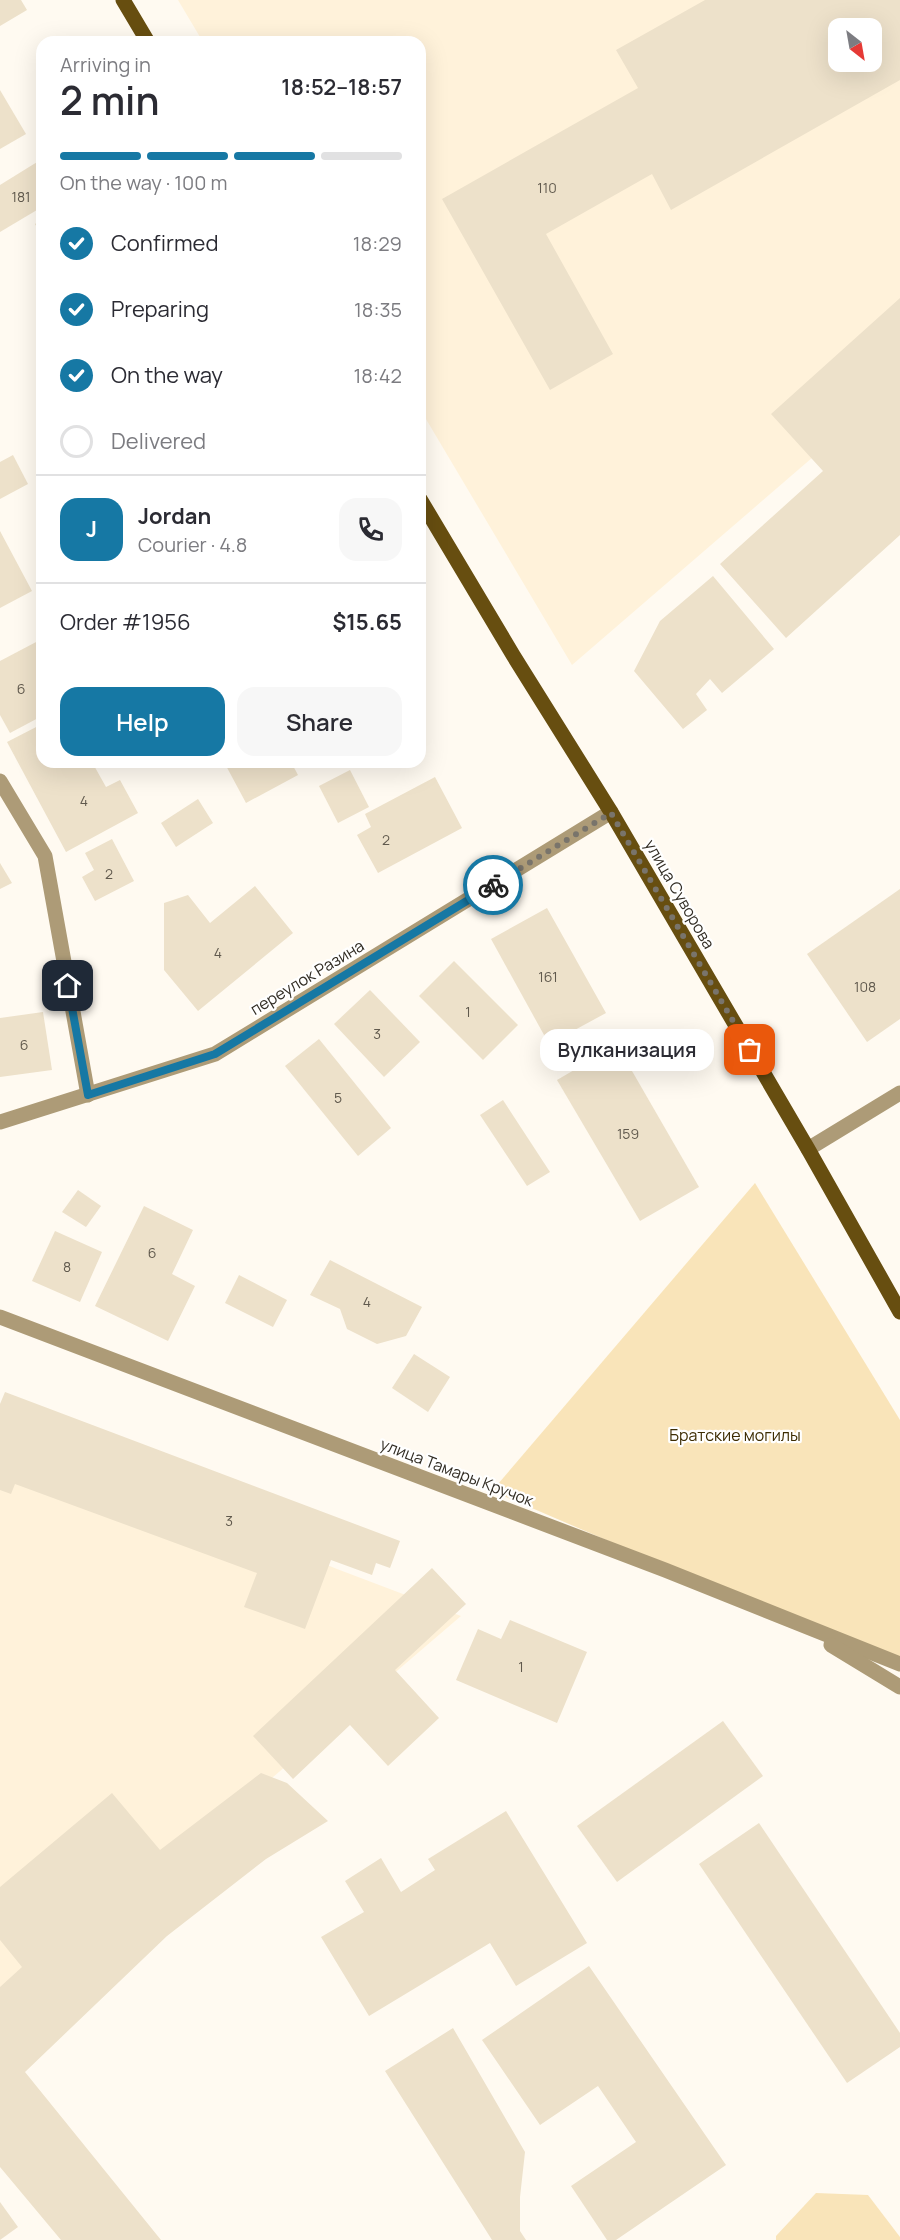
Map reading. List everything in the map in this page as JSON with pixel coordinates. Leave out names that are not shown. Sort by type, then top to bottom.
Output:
[{"type":"main road","points":[[123,0],[144,36]]},
{"type":"main road","name":"улица Суворова","points":[[426,509],[513,656],[611,813],[900,1311]]},
{"type":"street","points":[[0,781],[45,856],[88,1095]]},
{"type":"street","name":"переулок Разина","points":[[0,1122],[215,1054],[611,813]]},
{"type":"street","points":[[808,1149],[900,1093]]},
{"type":"street","name":"улица Тамары Кручок","points":[[0,1317],[665,1570],[900,1664]]},
{"type":"street","points":[[793,1621],[900,1687]]},
{"type":"shaded area","points":[[178,0],[900,0],[900,382],[572,665],[426,419],[426,36],[199,36]]},
{"type":"shaded area","points":[[46,1451],[337,1569],[461,1616],[0,2011],[0,1461]]},
{"type":"green space","name":"Братские могилы","points":[[755,1183],[900,1420],[900,1666],[492,1491]]},
{"type":"green space","points":[[816,2193],[868,2195],[900,2240],[776,2240],[776,2236]]},
{"type":"building","points":[[0,0],[21,0],[27,10],[0,26]]},
{"type":"building","points":[[705,0],[900,0],[900,80],[671,210],[652,174],[546,234],[613,354],[550,390],[442,199],[638,88],[616,50]]},
{"type":"building","points":[[0,90],[26,134],[0,149]]},
{"type":"building","points":[[36,163],[36,211],[0,232],[0,185]]},
{"type":"building","points":[[900,298],[900,535],[786,638],[720,564],[823,471],[771,414]]},
{"type":"building","points":[[13,455],[28,484],[0,499],[0,462]]},
{"type":"building","points":[[0,531],[32,591],[0,608]]},
{"type":"building","points":[[713,576],[774,649],[722,693],[710,679],[696,694],[707,710],[683,729],[634,671],[660,621]]},
{"type":"building","points":[[36,642],[36,719],[10,733],[0,715],[0,661]]},
{"type":"building","points":[[36,727],[36,768],[95,768],[106,787],[120,780],[138,813],[66,852],[7,742]]},
{"type":"building","points":[[227,768],[294,768],[298,775],[246,803]]},
{"type":"building","points":[[350,770],[369,807],[338,823],[319,786]]},
{"type":"building","points":[[435,777],[462,828],[378,873],[357,835],[371,827],[365,814]]},
{"type":"building","points":[[198,799],[213,823],[176,847],[161,823]]},
{"type":"building","points":[[112,839],[134,881],[95,901],[82,877],[94,870],[85,853]]},
{"type":"building","points":[[0,863],[12,883],[0,889]]},
{"type":"building","points":[[255,886],[293,933],[198,1011],[164,970],[164,903],[188,895],[210,923]]},
{"type":"building","points":[[900,889],[900,1019],[867,1042],[807,954]]},
{"type":"building","points":[[547,908],[606,1013],[549,1044],[491,939]]},
{"type":"building","points":[[454,961],[518,1025],[483,1060],[419,996]]},
{"type":"building","points":[[370,990],[420,1042],[384,1077],[334,1024]]},
{"type":"building","points":[[43,1012],[52,1070],[0,1077],[0,1018]]},
{"type":"building","points":[[319,1039],[391,1128],[358,1156],[285,1066]]},
{"type":"building","points":[[617,1045],[699,1187],[640,1221],[557,1080]]},
{"type":"building","points":[[503,1100],[550,1172],[527,1186],[480,1115]]},
{"type":"building","points":[[78,1190],[101,1206],[86,1227],[62,1212]]},
{"type":"building","points":[[144,1206],[193,1230],[172,1274],[195,1286],[168,1341],[95,1306]]},
{"type":"building","points":[[55,1231],[102,1252],[80,1302],[32,1281]]},
{"type":"building","points":[[330,1260],[422,1307],[406,1336],[377,1344],[347,1329],[340,1309],[310,1295]]},
{"type":"building","points":[[239,1275],[287,1300],[273,1327],[225,1303]]},
{"type":"building","points":[[414,1354],[450,1377],[428,1412],[392,1388]]},
{"type":"building","points":[[5,1392],[400,1541],[390,1568],[376,1563],[372,1575],[331,1560],[305,1629],[244,1607],[257,1573],[15,1484],[11,1494],[0,1490],[0,1404]]},
{"type":"building","points":[[432,1568],[466,1604],[395,1670],[439,1718],[388,1766],[350,1725],[293,1779],[253,1736]]},
{"type":"building","points":[[510,1620],[587,1652],[557,1723],[456,1680],[478,1629],[501,1639]]},
{"type":"building","points":[[723,1721],[763,1776],[617,1882],[577,1826]]},
{"type":"building","points":[[261,1773],[287,1783],[328,1821],[266,1859],[167,1936],[25,2072],[161,2240],[61,2240],[0,2167],[0,1987],[22,1967],[0,1940],[0,1887],[112,1793],[160,1850]]},
{"type":"building","points":[[506,1811],[587,1943],[516,1986],[490,1943],[369,2016],[321,1937],[364,1912],[345,1881],[381,1858],[401,1892],[435,1870],[428,1859]]},
{"type":"building","points":[[759,1823],[900,2033],[900,2047],[847,2083],[699,1864]]},
{"type":"building","points":[[589,1966],[726,2165],[616,2240],[607,2240],[571,2186],[636,2142],[598,2086],[540,2125],[482,2040]]},
{"type":"building","points":[[453,2028],[525,2152],[520,2197],[520,2231],[526,2240],[492,2240],[385,2071]]},
{"type":"building","points":[[0,2202],[18,2227],[0,2240]]},
{"type":"way so far","points":[[493,885],[611,813],[750,1050]]},
{"type":"place","name":"Вулканизация","points":[[750,1050]]},
{"type":"route","points":[[68,986],[88,1095],[215,1054],[493,885]]}]
